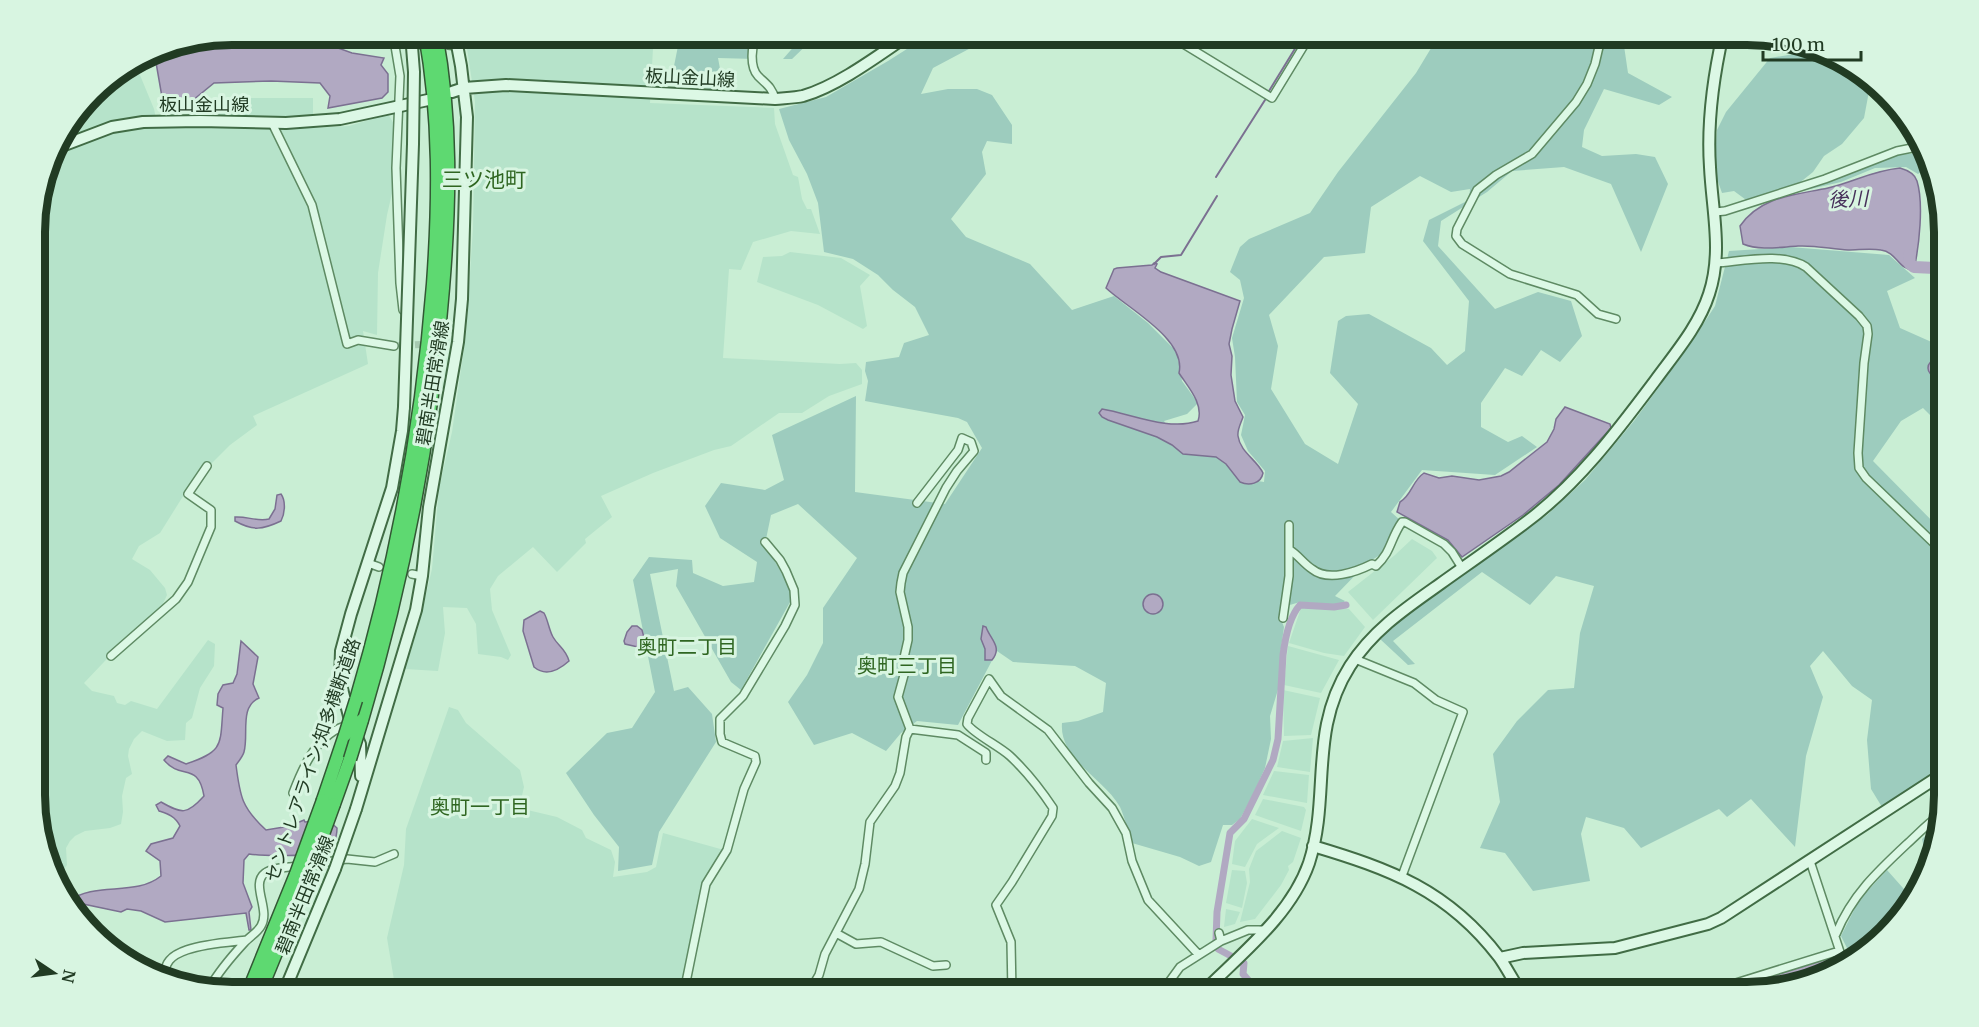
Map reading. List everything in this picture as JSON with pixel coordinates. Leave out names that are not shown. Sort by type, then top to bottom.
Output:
[{"type":"highway","name":"セントレアライン;知多横断道路","points":[[252,982],[296,874],[350,759],[356,700],[371,650],[413,455],[425,366],[434,265],[437,182],[435,114],[423,45]]},
{"type":"highway","name":"セントレアライン;知多横断道路","points":[[264,982],[310,870],[353,727],[389,626],[408,543],[428,432],[440,335],[446,257],[448,171],[446,110],[437,45]]},
{"type":"main road","name":"碧南半田常滑線","points":[[356,809],[362,767],[360,744],[340,681],[341,651],[392,488],[402,431],[412,220],[414,72],[412,45]]},
{"type":"main road","name":"碧南半田常滑線","points":[[289,982],[335,869],[356,809],[409,635],[453,343],[462,299],[468,144],[464,88],[454,45]]},
{"type":"main road","name":"板山金山線","points":[[452,92],[464,88],[506,85],[774,99],[802,96],[826,87],[894,45]]},
{"type":"main road","points":[[1213,982],[1265,930],[1301,882],[1313,846],[1318,815],[1323,744],[1328,718],[1340,684],[1355,659],[1387,622],[1527,522],[1577,477],[1610,440],[1695,325],[1709,295],[1716,263],[1709,129],[1711,95],[1721,45]]},
{"type":"main road","name":"板山金山線","points":[[68,144],[112,127],[143,122],[272,123],[340,119],[428,100]]},
{"type":"main road","points":[[353,727],[359,736],[368,738],[378,732]]},
{"type":"main road","points":[[1500,958],[1523,954],[1615,948],[1708,924],[1721,918],[1934,780]]},
{"type":"main road","points":[[1313,846],[1402,876],[1432,893],[1471,926],[1500,958],[1515,982]]},
{"type":"street","points":[[395,45],[400,76],[396,168],[399,255],[406,337]]},
{"type":"street","points":[[753,45],[754,68],[773,92],[774,99]]},
{"type":"street","points":[[1185,45],[1272,98],[1304,45]]},
{"type":"street","points":[[1599,45],[1587,84],[1576,102],[1532,154],[1496,175],[1477,190],[1457,229],[1456,236],[1462,244],[1510,274],[1577,295],[1598,314],[1616,319]]},
{"type":"street","points":[[272,123],[312,205],[347,345],[358,340],[394,346]]},
{"type":"street","points":[[1715,212],[1725,211],[1825,179],[1913,148]]},
{"type":"street","points":[[1716,263],[1776,259],[1797,261],[1859,316],[1867,326],[1858,453],[1859,468],[1866,478],[1934,543]]},
{"type":"street","points":[[814,982],[859,889],[865,864],[870,822],[895,786],[900,773],[906,737],[910,729],[898,697],[904,675],[903,662],[908,640],[908,627],[900,592],[903,573],[946,488],[974,451],[971,442],[962,438],[958,450],[917,503]]},
{"type":"street","points":[[111,656],[176,599],[188,582],[211,527],[211,510],[188,494],[207,466]]},
{"type":"street","points":[[1290,550],[1316,572],[1337,574],[1355,571],[1372,564],[1376,566],[1386,556],[1394,535],[1402,522],[1405,522],[1444,544],[1462,568]]},
{"type":"street","points":[[1283,618],[1289,576],[1289,525]]},
{"type":"street","points":[[686,982],[706,884],[727,850],[744,789],[756,762],[755,756],[722,742],[720,719],[743,696],[789,620],[795,605],[794,590],[786,571],[765,542]]},
{"type":"street","points":[[368,563],[380,567]]},
{"type":"street","points":[[1355,659],[1414,683],[1436,700],[1463,712],[1402,876]]},
{"type":"street","points":[[1012,982],[1011,942],[996,906],[1052,816],[1053,808],[1011,757],[993,742],[970,729],[968,718],[989,679],[1001,696],[1048,730],[1089,783],[1112,808],[1126,833],[1132,861],[1148,900],[1198,954]]},
{"type":"street","points":[[293,793],[314,750],[333,731],[353,727]]},
{"type":"street","points":[[910,729],[958,735],[986,753],[986,760]]},
{"type":"street","points":[[1836,934],[1844,914],[1858,892],[1931,823]]},
{"type":"street","points":[[215,981],[261,926],[264,902],[258,888],[265,873],[340,860],[375,862],[394,854]]},
{"type":"street","points":[[1810,861],[1836,934],[1841,956]]},
{"type":"street","points":[[1169,982],[1180,967],[1221,941],[1248,930],[1265,930]]},
{"type":"street","points":[[836,933],[856,944],[881,942],[933,966],[946,965]]},
{"type":"street","points":[[1219,933],[1221,941]]},
{"type":"street","points":[[165,969],[166,963],[173,955],[203,946],[247,940]]},
{"type":"street","points":[[1739,982],[1839,951]]},
{"type":"green space","points":[[466,45],[654,45],[650,103],[774,108],[775,124],[793,175],[798,177],[802,199],[807,209],[811,209],[820,234],[791,231],[753,242],[741,270],[729,269],[723,358],[856,363],[862,370],[862,384],[829,396],[802,413],[779,413],[731,446],[653,473],[601,496],[612,517],[585,539],[586,543],[557,572],[533,547],[498,576],[490,589],[492,610],[511,655],[508,660],[478,654],[476,624],[467,608],[443,607],[445,633],[438,671],[405,669],[418,628],[432,569],[439,488],[452,432],[466,334],[473,228],[475,102]]},
{"type":"green space","points":[[138,71],[154,109],[158,128],[210,126],[213,98],[313,98],[313,128],[349,126],[388,114],[394,124],[393,189],[378,273],[377,335],[363,331],[368,364],[253,416],[257,425],[230,445],[185,493],[160,533],[139,546],[132,559],[150,570],[165,588],[167,595],[160,610],[122,643],[84,683],[92,691],[114,696],[117,703],[125,705],[131,701],[157,709],[208,640],[215,644],[214,666],[200,688],[192,718],[186,723],[185,740],[167,741],[142,731],[134,739],[129,749],[128,756],[132,774],[126,778],[122,796],[121,824],[110,828],[85,831],[75,836],[66,848],[67,865],[61,870],[55,855],[47,819],[45,795],[45,220],[51,184],[59,161],[77,128],[92,109],[118,84]]},
{"type":"green space","points":[[790,252],[841,258],[870,275],[860,286],[867,326],[863,329],[818,305],[757,282],[763,257],[782,256]]},
{"type":"green space","points":[[1412,539],[1432,551],[1437,558],[1373,620],[1348,592]]},
{"type":"green space","points":[[1301,608],[1349,609],[1365,627],[1344,656],[1289,643]]},
{"type":"green space","points":[[1288,646],[1339,660],[1321,693],[1284,685]]},
{"type":"green space","points":[[1283,690],[1320,698],[1311,735],[1284,736]]},
{"type":"green space","points":[[449,707],[458,710],[466,723],[520,770],[524,787],[519,808],[557,817],[582,830],[586,838],[611,850],[615,862],[613,877],[647,872],[656,867],[663,833],[724,850],[707,876],[685,982],[394,982],[387,938],[404,865],[406,829]]},
{"type":"green space","points":[[1313,738],[1310,772],[1277,767],[1283,741]]},
{"type":"green space","points":[[1274,771],[1309,775],[1307,803],[1263,795]]},
{"type":"green space","points":[[1263,799],[1304,807],[1306,810],[1301,831],[1255,815]]},
{"type":"green space","points":[[1252,819],[1279,828],[1257,844],[1245,867],[1232,864],[1235,841]]},
{"type":"green space","points":[[1282,831],[1301,838],[1293,862],[1288,866],[1289,870],[1281,885],[1255,919],[1240,922],[1250,882],[1249,869],[1256,851]]},
{"type":"green space","points":[[1232,870],[1245,871],[1247,883],[1242,908],[1226,903]]},
{"type":"green space","points":[[1226,909],[1240,912],[1235,924],[1224,927]]},
{"type":"shaded area","points":[[678,45],[758,45],[755,59],[718,58],[724,91],[694,86],[683,73],[673,71]]},
{"type":"shaded area","points":[[795,45],[807,45],[792,59],[783,59]]},
{"type":"shaded area","points":[[913,45],[976,45],[933,68],[921,94],[948,89],[977,89],[992,95],[1012,125],[1012,144],[987,141],[982,152],[986,174],[951,219],[966,237],[1030,264],[1072,310],[1114,296],[1148,323],[1177,352],[1182,381],[1198,403],[1187,414],[1164,421],[1183,449],[1215,452],[1246,479],[1264,482],[1265,471],[1248,451],[1241,435],[1245,415],[1237,402],[1232,338],[1244,298],[1240,280],[1230,272],[1240,247],[1249,239],[1310,213],[1338,172],[1416,73],[1433,45],[1624,45],[1628,73],[1672,97],[1659,105],[1604,89],[1584,130],[1582,147],[1602,156],[1636,154],[1655,157],[1668,184],[1641,252],[1611,184],[1564,167],[1512,171],[1487,192],[1441,221],[1438,246],[1495,309],[1538,292],[1571,301],[1582,336],[1560,362],[1541,350],[1522,376],[1505,368],[1481,403],[1481,427],[1508,442],[1522,436],[1537,447],[1495,475],[1422,470],[1391,512],[1401,521],[1392,531],[1385,552],[1367,563],[1335,596],[1345,601],[1340,605],[1300,602],[1283,607],[1279,615],[1284,627],[1280,656],[1280,683],[1270,716],[1271,739],[1265,768],[1240,819],[1232,825],[1223,825],[1211,862],[1199,866],[1180,857],[1132,843],[1120,807],[1075,758],[1063,736],[1062,723],[1078,721],[1103,712],[1106,683],[1075,666],[1013,662],[997,651],[958,725],[917,721],[901,733],[886,751],[852,733],[814,745],[788,702],[807,675],[823,643],[823,608],[857,558],[798,504],[771,515],[765,544],[794,595],[741,690],[731,682],[676,586],[678,569],[650,574],[674,691],[688,687],[712,714],[716,742],[659,832],[652,865],[618,871],[619,847],[566,773],[607,733],[632,728],[655,692],[633,580],[649,557],[692,560],[693,573],[723,586],[754,582],[757,562],[720,538],[705,506],[721,483],[765,490],[784,480],[772,435],[856,396],[855,492],[945,504],[982,448],[967,422],[958,418],[865,401],[868,381],[865,371],[866,362],[899,357],[904,343],[929,335],[915,307],[878,275],[853,259],[824,252],[818,203],[807,174],[789,140],[779,109],[826,97]],"holes":[[[1420,176],[1451,192],[1470,189],[1469,200],[1429,220],[1423,241],[1469,301],[1465,351],[1447,365],[1431,348],[1369,314],[1346,316],[1338,321],[1330,373],[1358,404],[1338,464],[1305,444],[1271,389],[1278,346],[1269,315],[1324,257],[1365,253],[1371,207]]]},
{"type":"shaded area","points":[[1800,53],[1829,64],[1869,91],[1864,118],[1842,144],[1824,156],[1813,172],[1798,184],[1799,189],[1897,155],[1916,153],[1923,170],[1918,174],[1906,167],[1875,168],[1841,182],[1774,195],[1753,205],[1734,191],[1722,193],[1714,170],[1717,130],[1726,112],[1770,58]]},
{"type":"shaded area","points":[[1790,247],[1889,255],[1915,278],[1887,291],[1900,328],[1934,343],[1934,419],[1923,408],[1901,421],[1873,461],[1934,523],[1934,777],[1882,807],[1871,789],[1867,740],[1872,700],[1852,686],[1823,651],[1810,666],[1823,697],[1806,756],[1795,847],[1751,799],[1727,817],[1719,809],[1641,848],[1624,828],[1586,817],[1581,834],[1590,881],[1533,891],[1505,853],[1480,848],[1500,802],[1493,754],[1517,721],[1548,690],[1574,688],[1580,633],[1594,586],[1556,576],[1530,605],[1482,572],[1393,641],[1415,664],[1408,665],[1380,639],[1414,607],[1547,515],[1585,480],[1634,421],[1715,306],[1729,251]]},
{"type":"shaded area","points":[[1930,832],[1925,852],[1922,839]]},
{"type":"shaded area","points":[[1887,870],[1906,892],[1887,918],[1849,951],[1841,936],[1859,900]]},
{"type":"water","points":[[330,45],[352,53],[384,58],[381,65],[388,74],[388,92],[382,98],[328,108],[330,96],[320,83],[271,81],[214,83],[187,105],[173,106],[162,97],[156,61],[172,55],[208,47]]},
{"type":"water","points":[[1900,168],[1914,176],[1919,190],[1920,225],[1914,270],[1904,267],[1891,254],[1881,250],[1804,246],[1763,248],[1743,244],[1740,226],[1748,216],[1768,203],[1791,195],[1837,186]]},
{"type":"water","points":[[1157,264],[1155,268],[1161,272],[1240,301],[1229,344],[1232,356],[1231,375],[1235,401],[1243,417],[1239,429],[1239,442],[1263,473],[1257,482],[1247,484],[1240,482],[1226,464],[1216,457],[1183,454],[1157,437],[1108,420],[1099,413],[1102,409],[1162,423],[1186,424],[1198,421],[1199,408],[1191,390],[1179,373],[1179,360],[1174,348],[1153,325],[1106,288],[1114,269]]},
{"type":"water","points":[[1933,360],[1934,376],[1928,371],[1928,365]]},
{"type":"water","points":[[1565,407],[1610,424],[1611,428],[1559,485],[1523,515],[1462,557],[1448,540],[1397,512],[1400,502],[1424,473],[1439,478],[1452,476],[1479,480],[1501,476],[1509,472],[1547,442],[1556,419]]},
{"type":"water","points":[[281,494],[284,507],[281,521],[258,528],[235,521],[235,517],[269,519],[275,509],[277,495]]},
{"type":"water","points":[[1153,594],[1160,597],[1163,604],[1160,611],[1153,614],[1146,611],[1143,604],[1146,597]]},
{"type":"water","points":[[540,611],[544,613],[553,637],[566,653],[569,661],[548,672],[534,667],[523,631],[524,620]]},
{"type":"water","points":[[632,626],[637,626],[642,630],[645,641],[642,648],[625,644],[627,632]]},
{"type":"water","points":[[983,626],[986,627],[995,643],[996,651],[992,660],[985,660],[985,649],[981,639]]},
{"type":"water","points":[[241,641],[258,657],[253,684],[259,698],[249,708],[244,752],[236,765],[239,786],[247,808],[266,830],[290,826],[304,820],[305,822],[328,820],[337,828],[332,845],[324,851],[310,854],[276,856],[249,854],[244,860],[243,883],[252,907],[249,912],[251,930],[249,930],[246,913],[165,922],[141,911],[127,909],[121,912],[80,903],[76,897],[79,895],[139,886],[161,876],[160,861],[146,851],[151,844],[173,838],[180,826],[174,818],[159,811],[156,805],[161,802],[184,811],[193,807],[204,796],[198,779],[177,770],[164,760],[168,756],[186,764],[214,751],[220,739],[223,708],[217,705],[218,694],[223,685],[233,683],[237,674]]},
{"type":"waterway","points":[[1269,91],[1297,45]]},
{"type":"waterway","points":[[1216,177],[1265,100]]},
{"type":"waterway","points":[[1154,264],[1161,257],[1181,255],[1217,196]]},
{"type":"waterway","name":"後川","points":[[1909,255],[1910,264],[1914,267],[1934,268]]},
{"type":"waterway","points":[[1250,982],[1243,974],[1244,963],[1218,949],[1216,940],[1217,912],[1230,833],[1244,819],[1273,760],[1278,739],[1284,649],[1288,629],[1296,610],[1300,605],[1334,607],[1346,605]]},
{"type":"waterway","points":[[1762,982],[1827,962]]},
{"type":"tunnel","points":[[394,346],[449,343]]},
{"type":"district","name":"三ツ池町","points":[[484,180]]},
{"type":"district","name":"奥町二丁目","points":[[687,647]]},
{"type":"district","name":"奥町三丁目","points":[[907,666]]},
{"type":"district","name":"奥町一丁目","points":[[480,807]]}]
